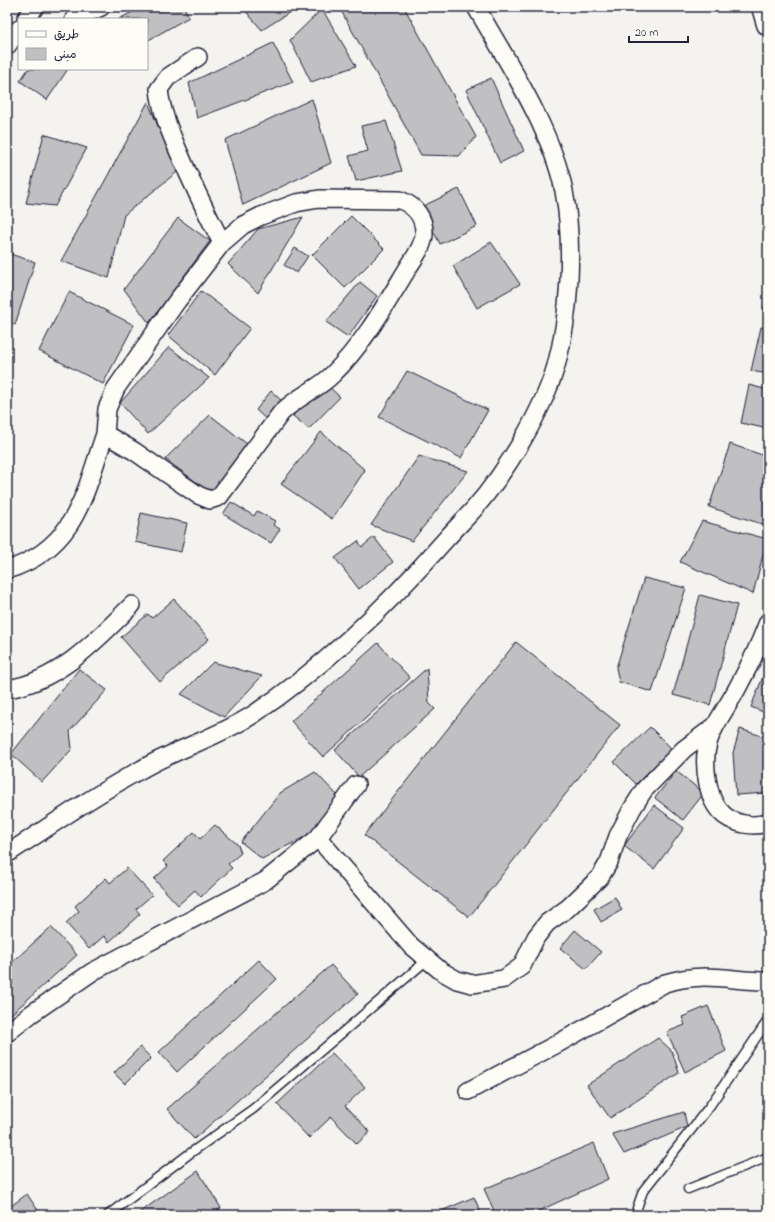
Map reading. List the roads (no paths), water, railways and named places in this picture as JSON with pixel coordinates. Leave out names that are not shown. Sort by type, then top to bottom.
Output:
[{"type":"main road","points":[[763,7],[768,24]]},
{"type":"street","points":[[27,18],[35,7]]},
{"type":"street","points":[[76,18],[101,7]]},
{"type":"street","points":[[7,854],[141,769],[230,728],[285,692],[334,651],[404,587],[474,509],[493,485],[522,439],[541,404],[555,368],[564,326],[568,285],[567,219],[564,192],[557,167],[545,138],[526,96],[476,7]]},
{"type":"street","points":[[7,47],[18,30]]},
{"type":"street","points":[[7,47],[18,42]]},
{"type":"street","points":[[198,57],[168,77],[159,89],[160,102],[165,119],[194,188],[222,243]]},
{"type":"street","points":[[7,570],[32,560],[44,553],[65,531],[79,508],[105,434],[107,409],[116,388],[177,301],[222,243],[243,225],[261,216],[296,203],[319,199],[400,200],[412,206],[418,213],[424,228],[424,237],[420,247],[391,296],[353,352],[332,375],[288,406],[281,413],[218,498],[210,500],[198,495],[134,451],[105,434]]},
{"type":"street","points":[[7,689],[39,680],[67,664],[132,605]]},
{"type":"street","points":[[768,622],[740,685],[715,726],[706,747],[704,766],[711,796],[718,810],[728,819],[742,824],[752,825],[768,822]]},
{"type":"street","points":[[318,838],[411,946],[427,960],[457,980],[472,984],[504,979],[515,973],[525,961],[541,930],[568,908],[600,877],[609,862],[618,836],[644,790],[684,749],[715,726]]},
{"type":"street","points":[[7,1033],[31,1014],[92,972],[265,881],[318,838],[356,785]]},
{"type":"street","points":[[468,1091],[557,1044],[665,983],[678,979],[705,976],[768,981]]},
{"type":"lane","points":[[108,1215],[253,1108],[427,960]]},
{"type":"lane","points":[[637,1215],[637,1208],[643,1191],[709,1107],[768,1020]]},
{"type":"lane","points":[[688,1190],[768,1157]]}]
